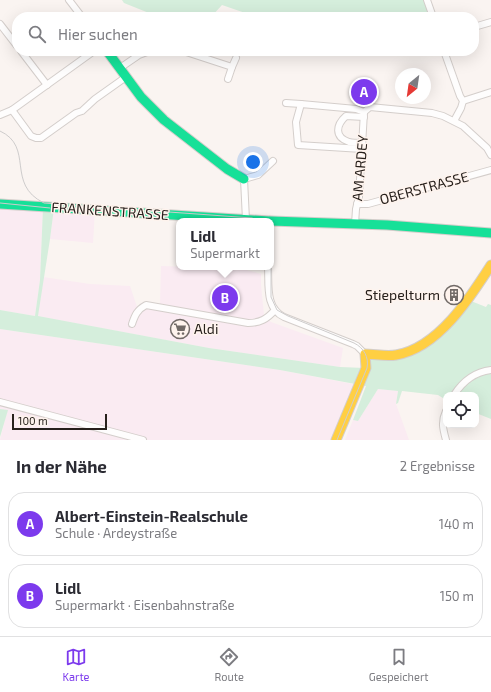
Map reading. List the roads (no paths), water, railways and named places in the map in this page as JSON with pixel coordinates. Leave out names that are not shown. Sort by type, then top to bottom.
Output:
[{"type":"main road","points":[[111,56],[149,106],[164,120],[227,169],[244,179]]},
{"type":"main road","name":"FRANKENSTRASSE","points":[[0,204],[215,218]]},
{"type":"main road","name":"FRANKENSTRASSE","points":[[274,221],[355,224],[491,233]]},
{"type":"main road","points":[[336,440],[366,368],[365,354],[400,355],[424,344],[460,312],[491,265]]},
{"type":"street","points":[[69,0],[78,12]]},
{"type":"street","points":[[427,0],[431,12]]},
{"type":"street","points":[[479,26],[491,22]]},
{"type":"street","points":[[0,24],[12,40]]},
{"type":"street","points":[[25,56],[47,85]]},
{"type":"street","points":[[0,115],[12,110],[87,56]]},
{"type":"street","points":[[120,68],[138,56]]},
{"type":"street","points":[[198,56],[232,67]]},
{"type":"street","points":[[446,56],[463,101],[454,121]]},
{"type":"street","points":[[228,79],[236,58]]},
{"type":"street","points":[[12,110],[31,136],[41,138],[76,113],[82,111],[95,99],[126,77]]},
{"type":"street","points":[[463,101],[491,92]]},
{"type":"street","points":[[286,103],[356,109],[364,114]]},
{"type":"street","points":[[301,104],[296,122],[298,145],[362,146]]},
{"type":"street","points":[[362,146],[342,138],[338,133],[338,126],[346,116],[364,114],[370,107],[432,113],[454,121],[479,141],[491,155]]},
{"type":"street","name":"AM ARDEY","points":[[355,224],[359,197],[364,114]]},
{"type":"street","points":[[246,218],[244,179],[258,175],[273,161]]},
{"type":"street","name":"OBERSTRASSE","points":[[357,204],[368,204],[491,170]]},
{"type":"street","points":[[268,270],[269,298],[275,310],[284,317],[353,344],[365,354]]},
{"type":"street","points":[[132,324],[139,309],[146,305],[248,324],[263,321],[275,310]]},
{"type":"street","points":[[456,392],[469,378],[480,372],[491,370]]},
{"type":"street","points":[[0,402],[143,440]]},
{"type":"street","points":[[443,418],[442,428],[446,440]]},
{"type":"tram line","points":[[0,131],[10,138],[16,146],[22,176],[26,186],[32,195],[44,203],[252,218]]},
{"type":"tram line","points":[[0,203],[50,208]]},
{"type":"tram line","points":[[271,270],[271,297],[277,310],[354,343],[358,345],[365,353],[367,368],[337,440]]},
{"type":"place","name":"Albert-Einstein-Realschule","points":[[364,92]]},
{"type":"place","name":"Stiepelturm","points":[[454,295]]},
{"type":"place","name":"Lidl","points":[[225,298]]},
{"type":"place","name":"Aldi","points":[[180,329]]}]
